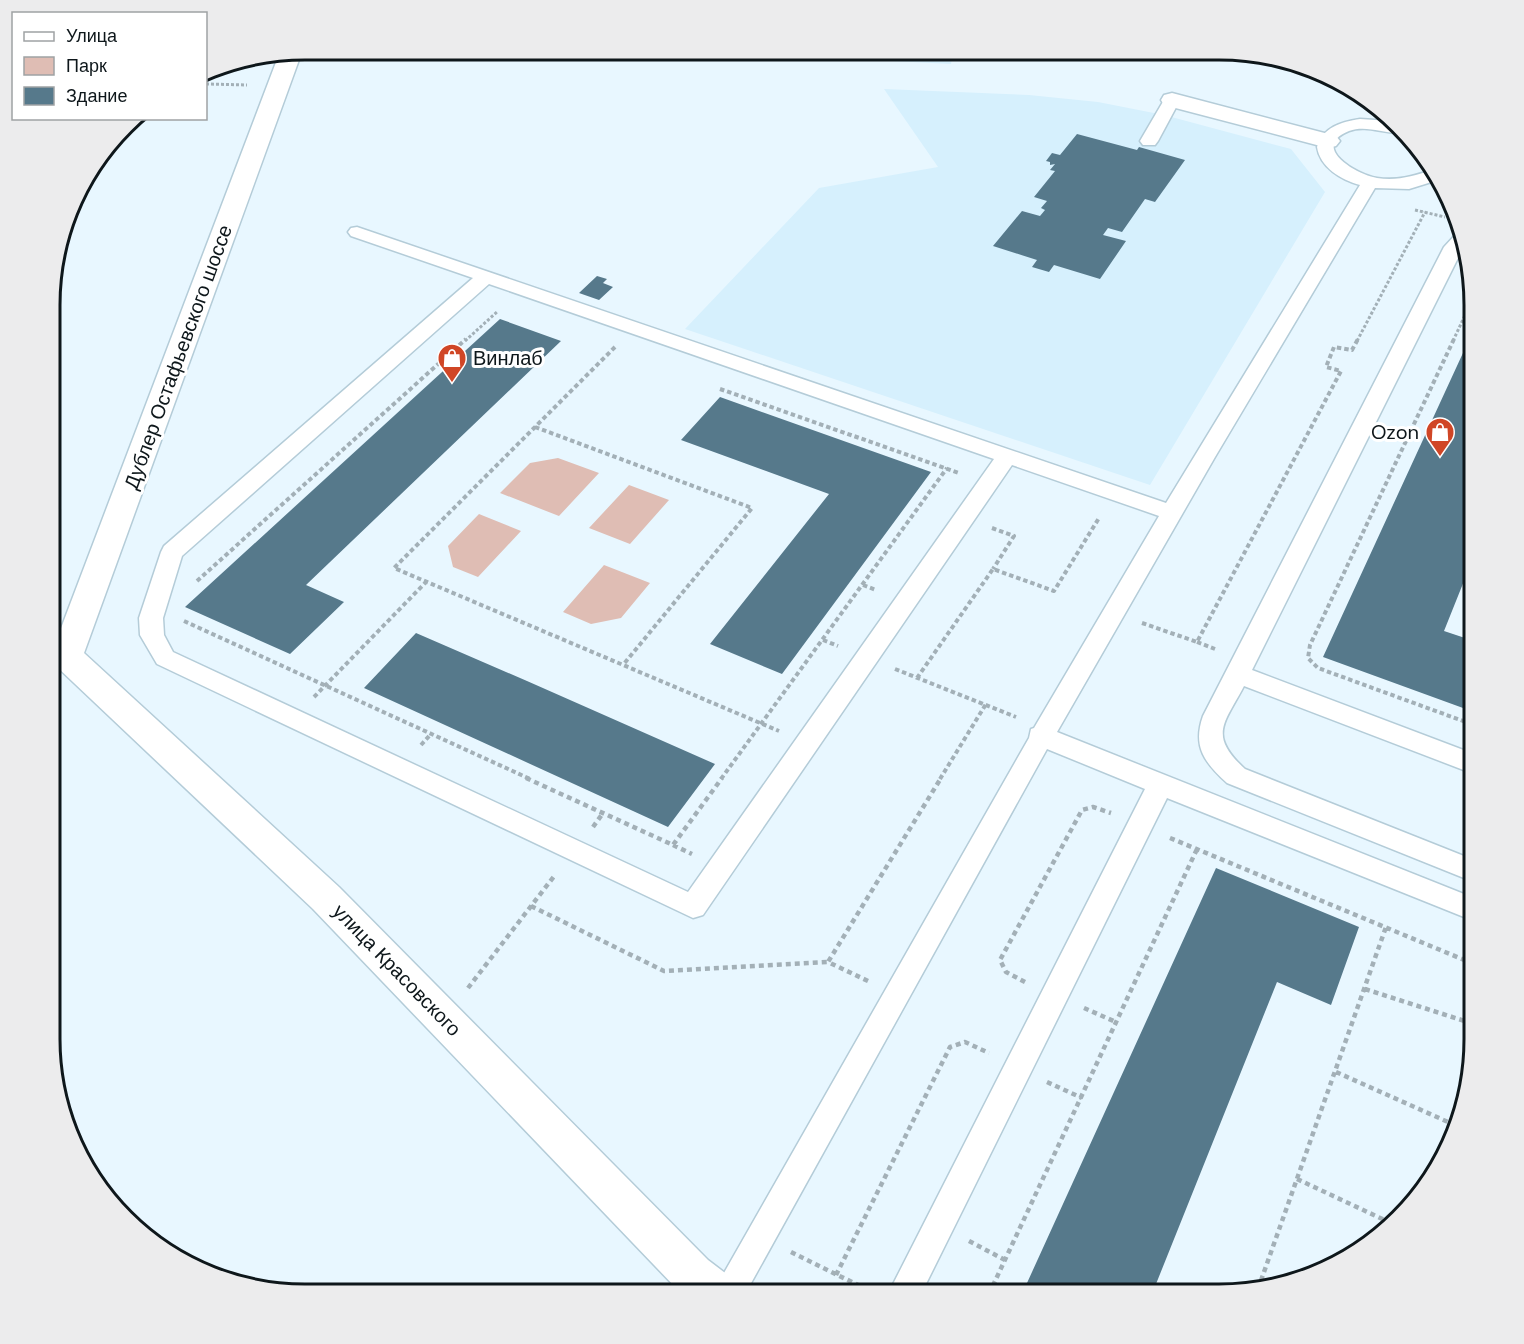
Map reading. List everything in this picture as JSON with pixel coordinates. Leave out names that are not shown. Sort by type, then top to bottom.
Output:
[{"type":"street","name":"Дублер Остафьевского шоссе","points":[[67,656],[287,61]]},
{"type":"street","points":[[1172,100],[1328,141]]},
{"type":"street","name":"улица Красовского","points":[[67,656],[326,898],[693,1275],[704,1284]]},
{"type":"lane","points":[[1149,141],[1172,100]]},
{"type":"lane","points":[[1386,126],[1366,124],[1339,129],[1330,135],[1328,141],[1326,151],[1330,160],[1339,168],[1370,182],[1405,185],[1429,179]]},
{"type":"lane","points":[[733,1284],[1033,728],[1170,512],[1370,182]]},
{"type":"lane","points":[[357,232],[1170,512]]},
{"type":"lane","points":[[1455,238],[1453,247],[1209,734],[1211,749],[1219,762],[1236,776],[1464,867]]},
{"type":"lane","points":[[486,277],[172,552],[151,618],[152,635],[165,658],[693,907],[1007,456]]},
{"type":"lane","points":[[1238,674],[1464,760]]},
{"type":"lane","points":[[1033,728],[1160,785],[1464,906]]},
{"type":"lane","points":[[909,1284],[1160,785]]},
{"type":"path","points":[[1406,207],[1425,212],[1451,226]]},
{"type":"path","points":[[1139,622],[1197,642],[1341,372],[1326,367],[1334,347],[1352,350],[1425,212]]},
{"type":"path","points":[[195,583],[498,310]]},
{"type":"path","points":[[1464,317],[1310,645],[1308,658],[1318,668],[1464,721]]},
{"type":"path","points":[[634,328],[393,568],[807,743]]},
{"type":"path","points":[[536,427],[752,508],[623,665]]},
{"type":"path","points":[[178,618],[673,845],[947,468]]},
{"type":"path","points":[[993,569],[1054,591],[1100,517]]},
{"type":"path","points":[[917,678],[1014,536],[964,518]]},
{"type":"path","points":[[292,718],[426,582]]},
{"type":"path","points":[[823,640],[986,704],[1033,728]]},
{"type":"path","points":[[828,962],[986,704]]},
{"type":"path","points":[[994,1284],[1197,849],[1464,960]]},
{"type":"path","points":[[463,994],[574,851]]},
{"type":"path","points":[[531,906],[664,971],[828,962],[871,982]]},
{"type":"path","points":[[1261,1280],[1386,927]]},
{"type":"path","points":[[1365,989],[1464,1021]]},
{"type":"path","points":[[836,1275],[950,1047],[957,1041],[965,1041],[1082,1098]]},
{"type":"path","points":[[1336,1072],[1449,1123]]},
{"type":"path","points":[[1297,1179],[1384,1220]]},
{"type":"path","points":[[785,1249],[855,1284]]},
{"type":"shaded area","points":[[874,60],[952,60],[951,64]]},
{"type":"shaded area","points":[[884,89],[1029,95],[1098,102],[1164,115],[1291,149],[1325,192],[1150,485],[685,329],[819,188],[938,167]]},
{"type":"green space","points":[[558,458],[599,473],[559,516],[500,493],[530,463]]},
{"type":"green space","points":[[629,485],[669,500],[630,544],[589,528]]},
{"type":"green space","points":[[479,514],[521,531],[478,577],[453,567],[448,546]]},
{"type":"green space","points":[[604,565],[650,583],[621,618],[591,624],[563,612]]},
{"type":"building","points":[[1077,134],[1137,150],[1139,147],[1185,160],[1155,202],[1145,199],[1122,232],[1108,228],[1103,235],[1126,241],[1100,279],[1054,265],[1049,272],[1032,267],[1037,260],[993,246],[1022,211],[1040,216],[1045,210],[1041,208],[1047,201],[1034,197],[1055,171],[1050,170],[1055,164],[1050,165],[1050,162],[1046,161],[1052,153],[1060,155]]},
{"type":"building","points":[[597,276],[607,279],[603,283],[613,287],[599,300],[579,293]]},
{"type":"building","points":[[500,319],[561,341],[306,585],[344,602],[290,654],[185,607]]},
{"type":"building","points":[[1464,351],[1464,581],[1444,631],[1464,638],[1464,708],[1323,657]]},
{"type":"building","points":[[720,397],[931,472],[782,674],[710,644],[829,494],[681,440]]},
{"type":"building","points":[[416,633],[715,764],[668,827],[364,688]]},
{"type":"building","points":[[1216,868],[1359,927],[1331,1005],[1277,982],[1156,1284],[1027,1284]]},
{"type":"place","name":"Винлаб","points":[[452,384]]},
{"type":"place","name":"Ozon","points":[[1440,458]]}]
